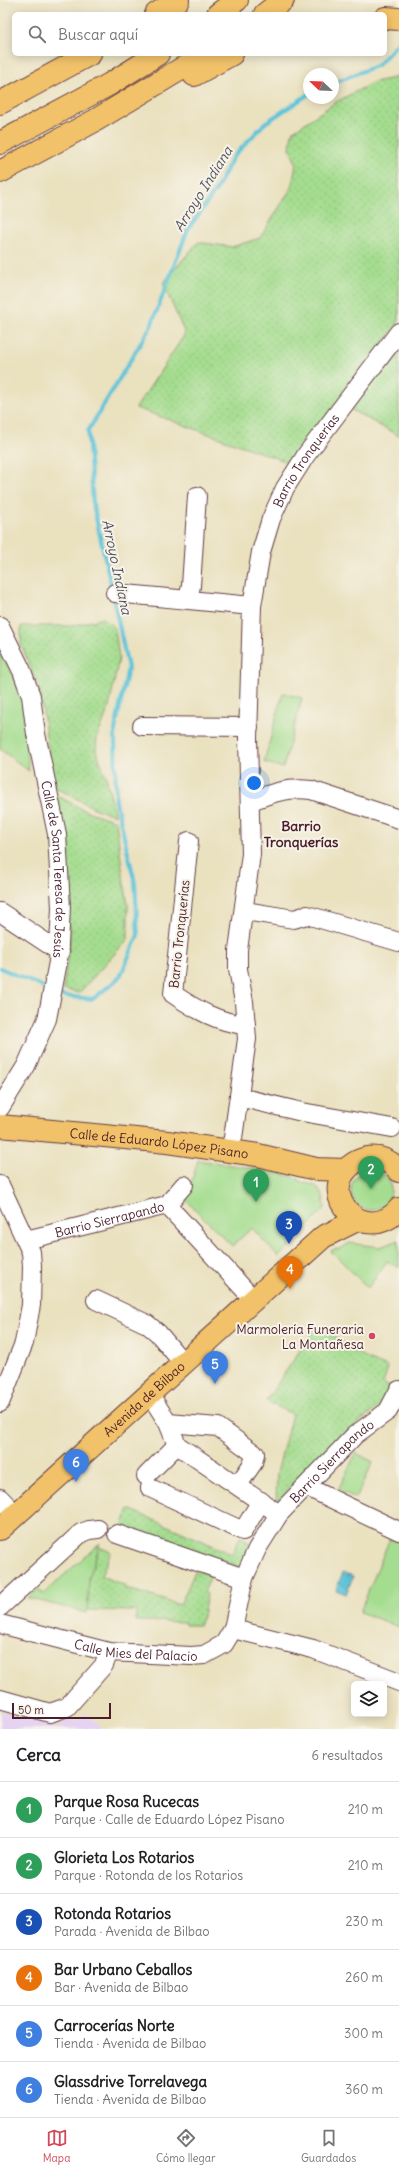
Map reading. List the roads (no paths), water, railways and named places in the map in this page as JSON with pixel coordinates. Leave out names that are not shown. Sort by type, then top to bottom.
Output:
[{"type":"main road","points":[[159,12],[178,0]]},
{"type":"main road","points":[[221,12],[237,0]]},
{"type":"main road","points":[[268,12],[283,0]]},
{"type":"main road","points":[[387,18],[399,19]]},
{"type":"main road","points":[[0,103],[86,56]]},
{"type":"main road","points":[[0,143],[110,84],[155,56]]},
{"type":"main road","points":[[0,172],[25,160],[114,110],[203,56]]},
{"type":"main road","points":[[25,160],[72,142],[228,56]]},
{"type":"main road","name":"Calle de Eduardo López Pisano","points":[[0,1126],[229,1150],[276,1158],[316,1169],[346,1170]]},
{"type":"main road","points":[[346,1170],[355,1162],[365,1158],[376,1157],[395,1163]]},
{"type":"main road","name":"Calle de Eduardo López Pisano","points":[[316,1169],[340,1198],[345,1210],[357,1220]]},
{"type":"main road","name":"Avenida de Bilbao","points":[[323,1237],[340,1198],[342,1176],[346,1170]]},
{"type":"main road","points":[[357,1220],[376,1223],[397,1213]]},
{"type":"main road","name":"Avenida de Bilbao","points":[[8,1521],[323,1237],[357,1220]]},
{"type":"street","name":"Barrio Tronquerías","points":[[229,1150],[233,1138],[246,1052],[246,1025],[238,969],[238,950],[245,911],[252,854],[249,727],[252,606],[261,552],[271,519],[285,488],[306,455],[399,332]]},
{"type":"street","points":[[189,593],[197,496]]},
{"type":"street","points":[[115,592],[189,593],[252,606]]},
{"type":"street","name":"Calle de Santa Teresa de Jesús","points":[[0,626],[22,670],[31,696],[36,734],[57,834],[61,908],[60,952],[51,1002],[38,1042],[26,1066],[0,1108]]},
{"type":"street","points":[[142,726],[249,727]]},
{"type":"street","points":[[251,801],[280,790],[303,789],[399,819]]},
{"type":"street","name":"Barrio Tronquerías","points":[[189,840],[173,994],[198,1011],[237,1024],[246,1025]]},
{"type":"street","points":[[245,911],[294,919],[307,915],[399,942]]},
{"type":"street","points":[[0,912],[60,952]]},
{"type":"street","points":[[239,1097],[302,1112],[392,1128]]},
{"type":"street","name":"Barrio Sierrapando","points":[[26,1240],[167,1205],[184,1184]]},
{"type":"street","points":[[0,1185],[31,1252],[32,1266],[30,1317],[24,1343],[5,1381],[0,1403]]},
{"type":"street","points":[[167,1205],[253,1299]]},
{"type":"street","points":[[96,1300],[147,1324],[158,1333],[183,1363]]},
{"type":"street","name":"Barrio Sierrapando","points":[[233,1629],[244,1578],[257,1549],[279,1514],[307,1487],[355,1435],[393,1410],[399,1390]]},
{"type":"street","points":[[149,1394],[168,1423],[177,1445],[148,1482],[243,1531],[261,1501]]},
{"type":"street","points":[[168,1423],[218,1427],[255,1454],[253,1463],[238,1485]]},
{"type":"street","name":"Barrio Sierrapando","points":[[177,1445],[279,1514]]},
{"type":"street","points":[[307,1487],[399,1531]]},
{"type":"street","points":[[0,1498],[8,1521]]},
{"type":"street","points":[[0,1607],[81,1533],[98,1529]]},
{"type":"street","points":[[117,1534],[244,1578]]},
{"type":"street","name":"Calle Mies del Palacio","points":[[0,1624],[109,1652],[204,1655],[224,1644],[233,1629]]},
{"type":"street","points":[[233,1629],[313,1649],[399,1682]]},
{"type":"street","points":[[0,1699],[50,1713],[59,1711],[67,1707],[104,1665],[109,1652]]},
{"type":"water","points":[[343,1572],[353,1576],[346,1594],[336,1590]]},
{"type":"waterway","name":"Arroyo Indiana","points":[[387,55],[399,42]]},
{"type":"waterway","name":"Arroyo Indiana","points":[[339,81],[378,65],[386,56]]},
{"type":"waterway","name":"Arroyo Indiana","points":[[112,590],[93,504],[88,431],[151,326],[188,229],[216,190],[233,157],[265,123],[303,98]]},
{"type":"waterway","name":"Arroyo Indiana","points":[[57,993],[63,996],[93,999],[120,977],[138,935],[135,883],[116,802],[115,730],[128,668],[113,596]]},
{"type":"waterway","name":"Arroyo Indiana","points":[[0,968],[48,989]]},
{"type":"place","name":"Glorieta Los Rotarios","points":[[371,1189]]},
{"type":"place","name":"Parque Rosa Rucecas","points":[[256,1202]]},
{"type":"place","name":"Rotonda Rotarios","points":[[289,1244]]},
{"type":"place","name":"Bar Urbano Ceballos","points":[[290,1289]]},
{"type":"place","name":"Marmolería Funeraria La Montañesa","points":[[372,1336]]},
{"type":"place","name":"Carrocerías Norte","points":[[215,1384]]},
{"type":"place","name":"Glassdrive Torrelavega","points":[[76,1482]]},
{"type":"district","name":"Barrio Tronquerías","points":[[301,834]]}]
